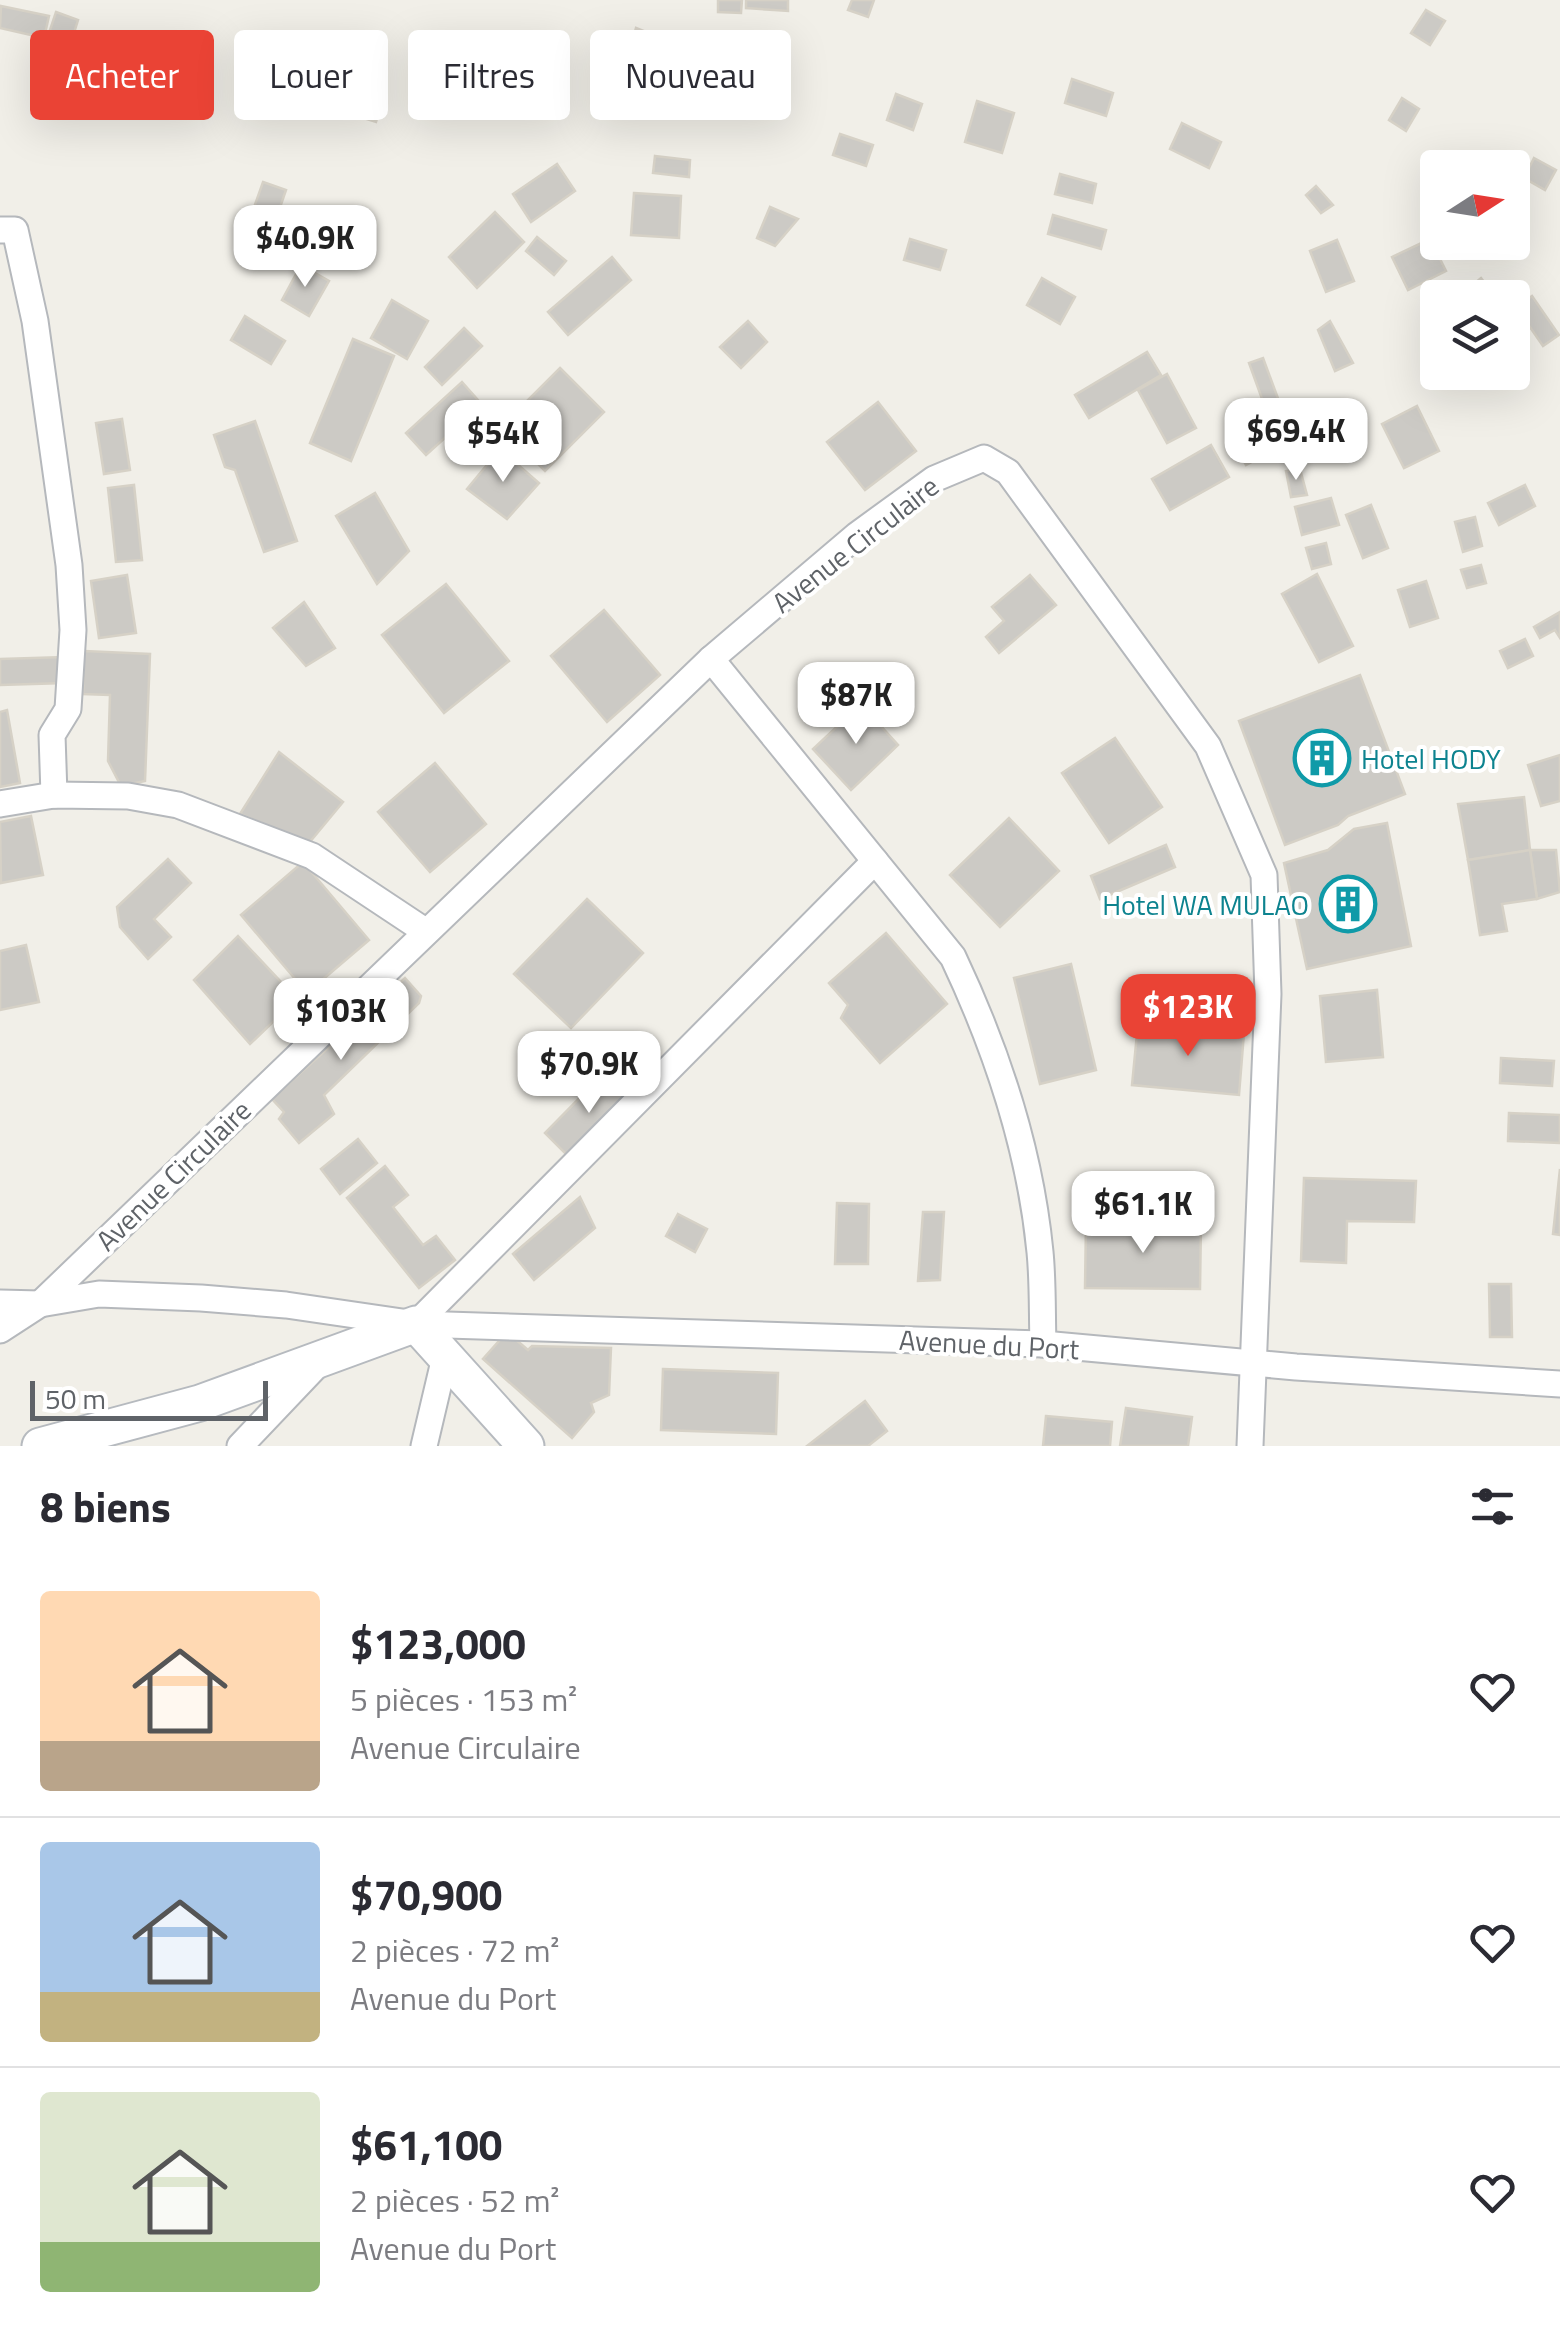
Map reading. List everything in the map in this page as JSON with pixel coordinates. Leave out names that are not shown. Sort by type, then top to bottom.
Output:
[{"type":"main road","points":[[40,1446],[200,1403],[416,1324],[526,1446]]},
{"type":"street","points":[[0,230],[15,230],[35,321],[69,565],[74,630],[68,709],[52,735],[54,794]]},
{"type":"street","name":"Avenue Circulaire","points":[[40,1304],[711,659],[857,536],[934,479],[984,458],[1008,472],[1208,746],[1264,875],[1268,994],[1250,1446]]},
{"type":"street","points":[[711,659],[953,957],[980,1012],[1019,1129],[1040,1251],[1043,1344]]},
{"type":"street","points":[[0,804],[54,794],[128,796],[178,804],[312,856],[425,931]]},
{"type":"street","points":[[416,1324],[876,861]]},
{"type":"street","name":"Avenue du Port","points":[[40,1304],[98,1294],[184,1298],[286,1305],[416,1324],[1043,1344],[1560,1384]]},
{"type":"street","points":[[0,1303],[40,1304]]},
{"type":"street","points":[[0,1330],[40,1304]]},
{"type":"street","points":[[424,1446],[445,1357]]},
{"type":"street","points":[[240,1446],[322,1360]]},
{"type":"building","points":[[718,0],[742,0],[741,13],[718,12]]},
{"type":"building","points":[[746,0],[788,0],[788,11],[746,8]]},
{"type":"building","points":[[852,0],[874,0],[868,17],[848,10]]},
{"type":"building","points":[[1,6],[49,16],[46,30],[30,30],[30,35],[0,28]]},
{"type":"building","points":[[1426,10],[1445,21],[1430,45],[1411,33]]},
{"type":"building","points":[[56,12],[78,20],[75,30],[50,30]]},
{"type":"building","points":[[1072,79],[1113,93],[1106,116],[1065,103]]},
{"type":"building","points":[[896,94],[922,104],[913,130],[887,120]]},
{"type":"building","points":[[1402,98],[1419,109],[1406,131],[1389,120]]},
{"type":"building","points":[[977,101],[1014,113],[1002,153],[965,142]]},
{"type":"building","points":[[1182,123],[1221,142],[1209,168],[1170,149]]},
{"type":"building","points":[[840,134],[873,145],[866,166],[833,155]]},
{"type":"building","points":[[655,156],[690,160],[689,177],[653,173]]},
{"type":"building","points":[[1534,158],[1556,170],[1545,190],[1530,181]]},
{"type":"building","points":[[557,164],[575,191],[531,222],[513,194]]},
{"type":"building","points":[[1060,174],[1096,184],[1092,203],[1055,194]]},
{"type":"building","points":[[263,182],[286,190],[275,222],[252,213]]},
{"type":"building","points":[[1316,186],[1333,205],[1321,213],[1306,195]]},
{"type":"building","points":[[634,193],[681,196],[679,238],[631,235]]},
{"type":"building","points":[[770,207],[798,219],[775,246],[757,238]]},
{"type":"building","points":[[495,212],[524,242],[477,288],[449,257]]},
{"type":"building","points":[[1053,215],[1106,230],[1101,249],[1048,234]]},
{"type":"building","points":[[537,237],[566,261],[554,275],[526,251]]},
{"type":"building","points":[[910,239],[946,250],[940,270],[904,260]]},
{"type":"building","points":[[1337,240],[1354,281],[1326,292],[1310,251]]},
{"type":"building","points":[[1420,244],[1420,260],[1440,260],[1446,271],[1420,280],[1420,284],[1408,290],[1392,257]]},
{"type":"building","points":[[612,257],[631,280],[568,335],[548,312]]},
{"type":"building","points":[[301,265],[329,281],[309,316],[282,300]]},
{"type":"building","points":[[1042,278],[1075,297],[1060,324],[1027,305]]},
{"type":"building","points":[[1530,297],[1559,335],[1543,346],[1530,327]]},
{"type":"building","points":[[392,300],[428,321],[407,359],[371,338]]},
{"type":"building","points":[[245,316],[285,341],[271,364],[231,340]]},
{"type":"building","points":[[748,321],[767,342],[741,368],[720,347]]},
{"type":"building","points":[[1330,321],[1353,363],[1335,371],[1318,330]]},
{"type":"building","points":[[464,328],[482,346],[442,385],[425,367]]},
{"type":"building","points":[[353,339],[394,356],[351,461],[310,443]]},
{"type":"building","points":[[1147,352],[1161,375],[1089,418],[1075,395]]},
{"type":"building","points":[[1263,358],[1286,420],[1262,428],[1255,408],[1265,407],[1249,363]]},
{"type":"building","points":[[560,368],[604,412],[545,471],[501,427]]},
{"type":"building","points":[[1167,374],[1196,428],[1167,443],[1138,390]]},
{"type":"building","points":[[462,382],[508,434],[484,456],[458,426],[426,455],[406,433]]},
{"type":"building","points":[[878,402],[916,451],[865,490],[827,442]]},
{"type":"building","points":[[1417,406],[1439,451],[1404,468],[1382,424]]},
{"type":"building","points":[[1342,407],[1345,417],[1324,425],[1320,416]]},
{"type":"building","points":[[122,419],[130,470],[104,474],[96,423]]},
{"type":"building","points":[[255,421],[297,541],[264,552],[235,470],[225,467],[214,435]]},
{"type":"building","points":[[1255,430],[1268,453],[1246,465],[1234,442]]},
{"type":"building","points":[[1211,445],[1229,477],[1170,510],[1152,479]]},
{"type":"building","points":[[500,449],[539,483],[507,519],[467,489]]},
{"type":"building","points":[[1300,469],[1307,495],[1291,497],[1286,471]]},
{"type":"building","points":[[134,485],[142,560],[116,562],[108,488]]},
{"type":"building","points":[[1525,485],[1535,506],[1499,525],[1488,503]]},
{"type":"building","points":[[375,493],[409,551],[377,584],[336,516]]},
{"type":"building","points":[[1331,498],[1339,525],[1302,535],[1295,507]]},
{"type":"building","points":[[1371,505],[1388,548],[1363,558],[1346,515]]},
{"type":"building","points":[[1475,517],[1482,546],[1463,552],[1455,522]]},
{"type":"building","points":[[1326,543],[1331,564],[1312,569],[1306,548]]},
{"type":"building","points":[[1481,565],[1486,583],[1467,588],[1461,570]]},
{"type":"building","points":[[1317,574],[1353,646],[1319,662],[1282,594]]},
{"type":"building","points":[[127,575],[136,633],[99,638],[91,581]]},
{"type":"building","points":[[1030,575],[1056,605],[999,653],[986,637],[1004,621],[992,607]]},
{"type":"building","points":[[1426,581],[1438,618],[1410,627],[1398,590]]},
{"type":"building","points":[[446,584],[509,661],[444,713],[382,635]]},
{"type":"building","points":[[304,602],[335,648],[306,666],[273,628]]},
{"type":"building","points":[[604,610],[660,675],[607,722],[551,656]]},
{"type":"building","points":[[1560,612],[1560,638],[1555,630],[1540,638],[1534,627]]},
{"type":"building","points":[[1525,639],[1533,656],[1508,668],[1500,651]]},
{"type":"building","points":[[84,651],[150,654],[145,781],[121,786],[108,761],[110,695],[83,694]]},
{"type":"building","points":[[64,657],[65,683],[0,685],[0,659]]},
{"type":"building","name":"Hotel HODY","points":[[1360,675],[1405,794],[1285,845],[1239,721]]},
{"type":"building","points":[[861,704],[898,745],[851,790],[813,749]]},
{"type":"building","points":[[7,710],[20,783],[0,787],[0,712]]},
{"type":"building","points":[[1115,738],[1162,807],[1109,843],[1062,773]]},
{"type":"building","points":[[279,752],[343,802],[309,843],[240,814]]},
{"type":"building","points":[[1560,755],[1560,801],[1541,806],[1528,765]]},
{"type":"building","points":[[435,763],[486,824],[430,872],[378,812]]},
{"type":"building","points":[[1524,797],[1530,850],[1468,860],[1458,804]]},
{"type":"building","points":[[31,816],[43,875],[1,883],[0,822]]},
{"type":"building","points":[[1009,818],[1059,871],[1000,927],[950,875]]},
{"type":"building","name":"Hotel WA MULAO","points":[[1387,823],[1411,946],[1307,969],[1284,863],[1328,850],[1354,829]]},
{"type":"building","points":[[1166,845],[1175,867],[1100,899],[1091,876]]},
{"type":"building","points":[[1530,850],[1556,850],[1560,892],[1537,899]]},
{"type":"building","points":[[1530,850],[1537,899],[1502,904],[1507,931],[1480,935],[1468,860]]},
{"type":"building","points":[[168,859],[191,883],[154,919],[171,937],[148,959],[120,927],[117,907]]},
{"type":"building","points":[[303,862],[369,940],[307,993],[241,915]]},
{"type":"building","points":[[587,899],[643,953],[571,1028],[514,974]]},
{"type":"building","points":[[886,933],[947,1004],[880,1063],[841,1018],[848,1005],[829,983]]},
{"type":"building","points":[[238,936],[297,999],[250,1044],[194,980]]},
{"type":"building","points":[[26,945],[39,1002],[0,1010],[0,951]]},
{"type":"building","points":[[1071,964],[1096,1070],[1040,1084],[1014,978]]},
{"type":"building","points":[[405,978],[421,996],[419,1003],[324,1095],[334,1114],[299,1143],[279,1119],[284,1112],[272,1099]]},
{"type":"building","points":[[1377,990],[1383,1057],[1326,1062],[1320,996]]},
{"type":"building","points":[[1138,1023],[1244,1033],[1239,1095],[1132,1085]]},
{"type":"building","points":[[1501,1058],[1554,1061],[1552,1086],[1500,1083]]},
{"type":"building","points":[[605,1072],[634,1100],[573,1161],[545,1133]]},
{"type":"building","points":[[1509,1113],[1560,1115],[1560,1143],[1508,1141]]},
{"type":"building","points":[[358,1139],[377,1163],[340,1194],[321,1169]]},
{"type":"building","points":[[385,1166],[408,1195],[393,1207],[423,1245],[436,1236],[455,1260],[419,1288],[347,1198]]},
{"type":"building","points":[[1560,1169],[1560,1235],[1553,1234]]},
{"type":"building","points":[[1304,1178],[1416,1181],[1414,1222],[1347,1221],[1346,1263],[1301,1261]]},
{"type":"building","points":[[580,1197],[595,1228],[534,1280],[513,1254]]},
{"type":"building","points":[[837,1203],[869,1204],[868,1264],[835,1264]]},
{"type":"building","points":[[923,1212],[944,1212],[940,1280],[918,1281]]},
{"type":"building","points":[[678,1214],[707,1229],[695,1252],[666,1236]]},
{"type":"building","points":[[1086,1222],[1201,1224],[1200,1289],[1085,1288]]},
{"type":"building","points":[[1489,1284],[1511,1284],[1512,1337],[1490,1337]]},
{"type":"building","points":[[507,1332],[528,1350],[532,1346],[611,1348],[609,1395],[591,1403],[594,1412],[572,1438],[483,1359]]},
{"type":"building","points":[[663,1369],[778,1373],[776,1434],[661,1430]]},
{"type":"building","points":[[865,1401],[887,1431],[868,1446],[807,1446]]},
{"type":"building","points":[[1126,1408],[1192,1417],[1188,1446],[1120,1446]]},
{"type":"building","points":[[1046,1416],[1112,1422],[1110,1446],[1043,1446]]},
{"type":"place","name":"Hotel HODY","points":[[1322,758]]},
{"type":"place","name":"Hotel WA MULAO","points":[[1348,904]]}]
